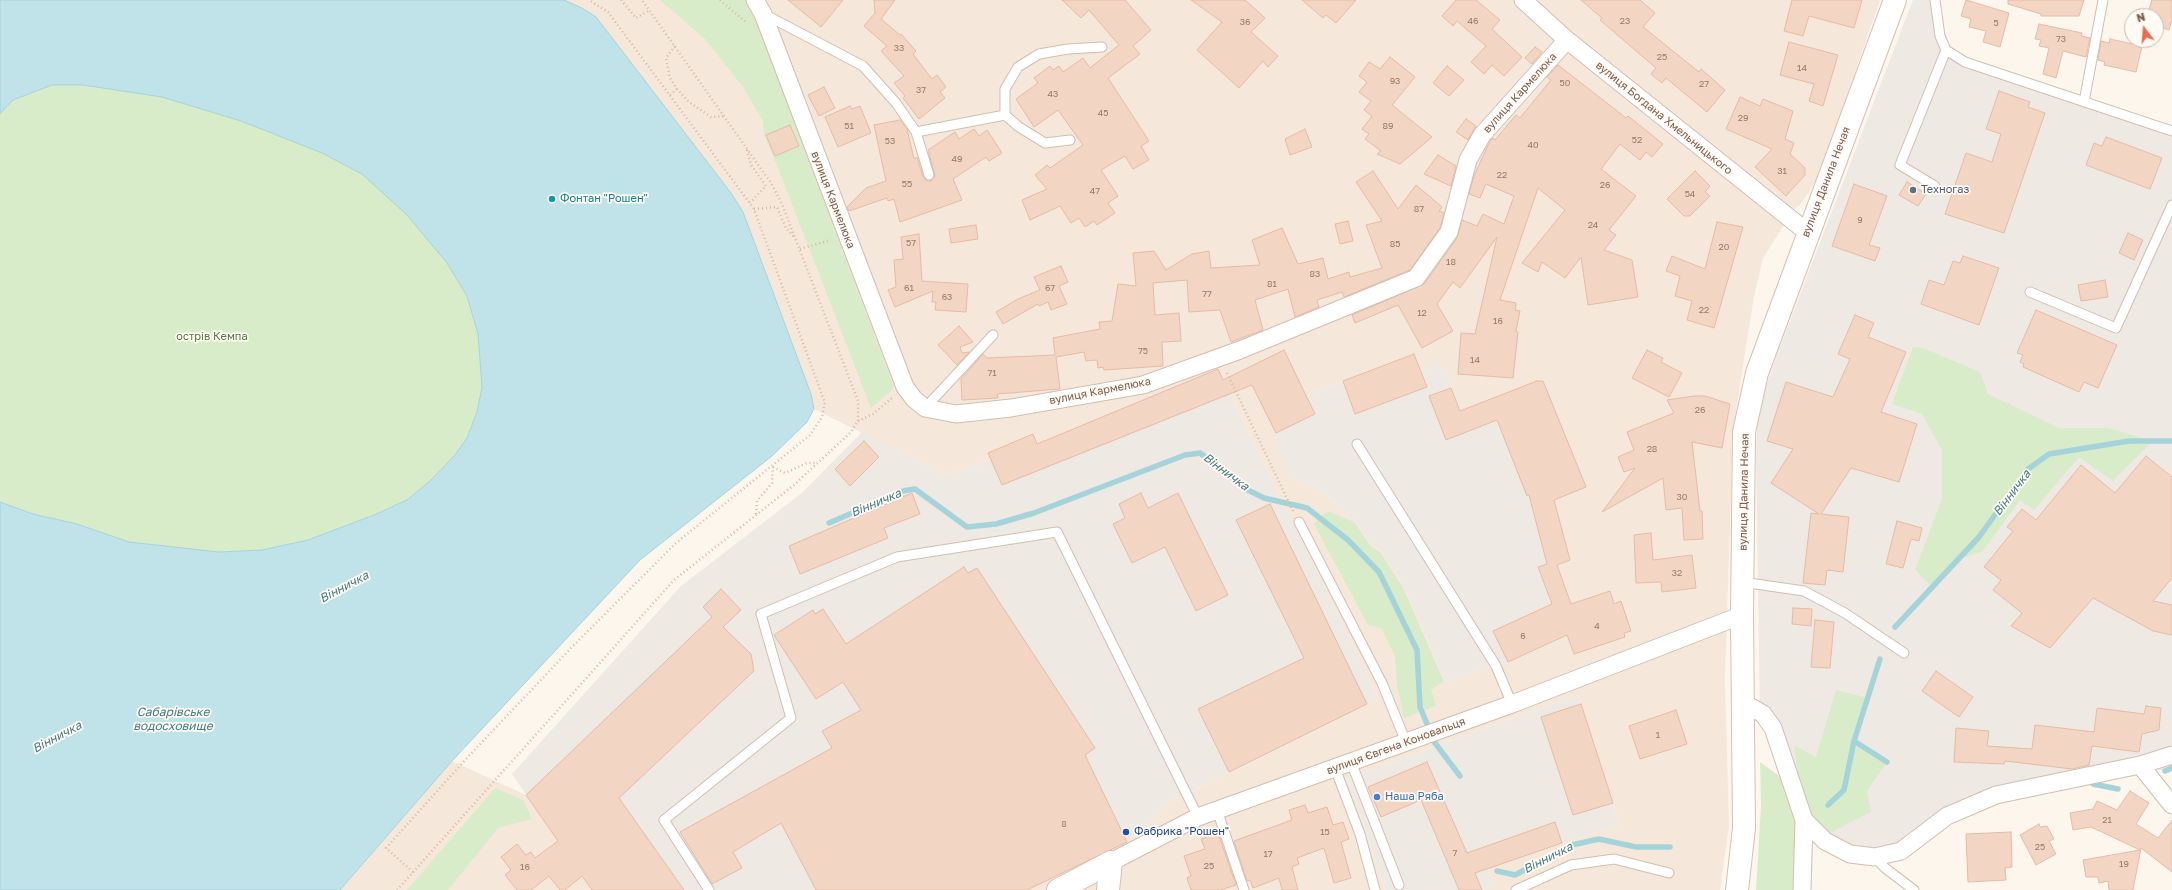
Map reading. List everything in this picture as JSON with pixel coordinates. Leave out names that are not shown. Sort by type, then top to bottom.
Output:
[{"type":"main road","name":"вулиця Данила Нечая","points":[[1737,890],[1744,828],[1742,582],[1744,432],[1756,373],[1807,232],[1895,0]]},
{"type":"main road","name":"вулиця Євгена Коновальця","points":[[1058,890],[1111,862]]},
{"type":"main road","points":[[1108,890],[1111,862]]},
{"type":"street","name":"вулиця Богдана Хмельницького","points":[[1523,0],[1567,40],[1807,232]]},
{"type":"street","name":"вулиця Кармелюка","points":[[759,7],[905,387],[914,399],[925,408],[956,414],[1011,408],[1143,385],[1240,350],[1416,278],[1449,232],[1468,160],[1482,135],[1567,40]]},
{"type":"street","name":"вулиця Євгена Коновальця","points":[[1111,862],[1198,817],[1461,723],[1742,615]]},
{"type":"street","points":[[1744,703],[1764,714],[1773,728],[1804,820],[1802,890]]},
{"type":"street","points":[[1804,820],[1825,841],[1850,854],[1875,857],[1901,851],[1947,816],[1996,795],[2140,765],[2172,755]]},
{"type":"street","points":[[2140,765],[2172,805]]},
{"type":"lane","points":[[1934,0],[1940,36],[1946,50],[1965,62],[2172,131]]},
{"type":"lane","points":[[2084,102],[2103,0]]},
{"type":"lane","points":[[759,7],[863,66],[896,103],[916,132],[929,174]]},
{"type":"lane","points":[[1005,115],[1005,89],[1018,67],[1039,54],[1068,49],[1102,47]]},
{"type":"lane","points":[[1935,186],[1900,165],[1946,50]]},
{"type":"lane","points":[[916,132],[1005,115],[1045,143],[1070,140]]},
{"type":"lane","points":[[2030,292],[2116,328],[2172,205]]},
{"type":"lane","points":[[925,408],[993,335]]},
{"type":"lane","points":[[1357,444],[1496,666],[1512,704]]},
{"type":"lane","points":[[1298,522],[1382,683],[1406,742]]},
{"type":"lane","points":[[709,890],[664,820],[791,718],[761,614],[897,557],[1057,532],[1198,817]]},
{"type":"lane","points":[[1742,582],[1804,591],[1845,614],[1904,653]]},
{"type":"lane","points":[[1343,765],[1399,885]]},
{"type":"lane","points":[[1343,765],[1375,890]]},
{"type":"lane","points":[[1216,810],[1244,890]]},
{"type":"lane","points":[[1875,857],[1885,868],[1914,890]]},
{"type":"lane","points":[[1516,890],[1571,865],[1614,859],[1669,873]]},
{"type":"path","points":[[413,872],[386,848],[471,753],[676,543],[773,467],[810,435],[822,418],[825,403],[754,209],[608,12],[593,1],[589,0]]},
{"type":"path","points":[[620,0],[636,18],[650,10]]},
{"type":"path","points":[[397,890],[674,580],[794,485],[851,432],[858,421],[858,402],[782,204],[771,183],[642,0]]},
{"type":"path","points":[[675,46],[666,58],[670,78],[677,89],[689,102],[711,117],[724,116]]},
{"type":"path","points":[[670,95],[677,89]]},
{"type":"path","points":[[746,147],[751,165],[766,186],[750,203]]},
{"type":"path","points":[[754,209],[777,207],[786,228],[796,239]]},
{"type":"path","points":[[800,249],[847,235]]},
{"type":"path","points":[[1220,357],[1298,522]]},
{"type":"path","points":[[858,421],[874,414],[905,387]]},
{"type":"path","points":[[773,467],[785,473],[807,463],[817,463]]},
{"type":"path","points":[[756,515],[756,501],[772,483],[773,467]]},
{"type":"shaded area","points":[[562,0],[1880,0],[1819,176],[1800,205],[1795,208],[1763,258],[1754,296],[1733,430],[1725,679],[1729,826],[1720,890],[1480,890],[1495,884],[1488,868],[1620,825],[1578,695],[1348,778],[1385,890],[1027,890],[1127,842],[1168,803],[1379,699],[1218,369],[1037,444],[947,475],[814,409],[811,394],[743,212],[582,8]],"holes":[[[1414,354],[1421,371],[1440,364],[1450,380],[1451,388],[1460,411],[1585,487],[1557,499],[1554,502],[1570,560],[1557,565],[1547,591],[1558,640],[1508,662],[1445,682],[1404,587],[1380,550],[1372,546],[1355,521],[1326,494],[1293,478],[1276,433],[1315,414],[1306,395]]]},
{"type":"shaded area","points":[[1913,0],[1935,0],[1946,50],[2172,131],[2172,768],[2165,771],[2140,765],[1996,795],[1901,851],[1850,854],[1804,820],[1760,711],[1756,453],[1757,424],[1762,398],[1776,357]]},
{"type":"shaded area","points":[[1414,354],[1421,371],[1440,363],[1450,380],[1451,388],[1460,411],[1543,379],[1586,487],[1557,499],[1554,502],[1570,560],[1557,565],[1565,585],[1547,591],[1558,640],[1508,662],[1445,682],[1404,587],[1380,550],[1372,546],[1355,521],[1326,494],[1293,478],[1278,451],[1276,433],[1315,414],[1306,395]]},
{"type":"shaded area","points":[[1218,369],[1379,699],[1168,803],[1127,842],[1027,890],[602,890],[598,885],[592,890],[512,774],[681,586],[803,492],[862,432],[947,475],[1037,444]]},
{"type":"shaded area","points":[[1578,695],[1620,825],[1488,868],[1495,884],[1480,890],[1385,890],[1348,778]]},
{"type":"shaded area","points":[[452,761],[526,795],[592,890],[340,890]]},
{"type":"green space","points":[[660,0],[746,0],[753,12],[894,388],[871,408],[764,135],[763,121],[743,87],[705,39]]},
{"type":"green space","name":"острів Кемпа","points":[[52,85],[83,85],[162,97],[241,121],[322,153],[362,174],[407,214],[447,263],[467,296],[478,334],[482,387],[477,412],[467,438],[455,455],[431,480],[407,500],[374,515],[308,540],[262,550],[219,552],[129,542],[77,524],[33,514],[0,502],[0,114],[13,100]]},
{"type":"green space","points":[[1913,347],[1923,348],[1980,372],[1988,394],[2059,428],[2108,428],[2153,441],[2113,481],[2079,457],[2034,510],[2020,500],[1982,552],[1959,558],[1932,587],[1915,570],[1942,499],[1942,450],[1922,414],[1892,404]]},
{"type":"green space","points":[[1327,511],[1354,522],[1371,547],[1380,552],[1403,588],[1444,682],[1431,689],[1436,706],[1404,718],[1397,685],[1395,656],[1381,628],[1368,625],[1314,524]]},
{"type":"green space","points":[[1836,690],[1868,698],[1854,741],[1887,762],[1867,791],[1871,812],[1828,834],[1816,822],[1800,788],[1794,745],[1816,757]]},
{"type":"green space","points":[[1760,762],[1782,778],[1794,819],[1804,820],[1802,890],[1756,890],[1761,806]]},
{"type":"green space","points":[[495,788],[523,800],[532,819],[498,828],[448,890],[407,890]]},
{"type":"water","name":"Сабарівське водосховище","points":[[0,0],[564,0],[582,8],[596,17],[731,193],[743,212],[811,394],[814,409],[807,422],[772,456],[640,560],[452,761],[340,890],[0,890],[0,502],[33,514],[77,524],[129,542],[219,552],[262,550],[308,540],[374,515],[407,500],[431,480],[455,455],[467,438],[477,412],[482,387],[478,334],[467,296],[447,263],[407,215],[362,174],[322,153],[241,121],[162,97],[83,85],[52,85],[13,100],[0,114]]},
{"type":"building","points":[[788,0],[843,0],[821,27]]},
{"type":"building","points":[[874,0],[895,0],[881,19],[900,35],[901,34],[916,51],[913,54],[932,79],[937,75],[946,87],[940,92],[945,98],[919,119],[903,98],[905,96],[894,83],[904,76],[881,51],[887,46],[864,26],[875,13]]},
{"type":"building","points":[[1062,0],[1125,0],[1151,30],[1133,46],[1140,54],[1108,78],[1149,141],[1141,146],[1149,160],[1133,169],[1125,156],[1101,170],[1118,196],[1108,203],[1115,213],[1097,225],[1094,221],[1085,227],[1079,218],[1071,223],[1060,206],[1030,220],[1022,200],[1047,189],[1035,175],[1047,165],[1050,168],[1083,145],[1058,110],[1034,127],[1016,99],[1038,83],[1034,78],[1050,66],[1053,70],[1059,66],[1063,72],[1083,58],[1090,68],[1119,45],[1089,10],[1081,18]]},
{"type":"building","points":[[1191,0],[1245,0],[1265,18],[1251,32],[1278,56],[1268,67],[1263,61],[1239,88],[1197,50],[1222,22]]},
{"type":"building","points":[[1302,0],[1356,0],[1336,23],[1326,15],[1323,18]]},
{"type":"building","points":[[1456,0],[1476,0],[1500,20],[1492,29],[1522,57],[1504,76],[1492,65],[1484,74],[1471,62],[1486,46],[1457,21],[1453,26],[1442,16]]},
{"type":"building","points":[[1581,0],[1640,0],[1655,13],[1643,27],[1699,72],[1701,69],[1725,90],[1707,112],[1666,78],[1662,83],[1651,74],[1656,68],[1600,20],[1602,18]]},
{"type":"building","points":[[1792,0],[1862,0],[1854,28],[1809,16],[1803,36],[1784,31]]},
{"type":"building","points":[[1966,0],[2009,13],[2000,47],[1983,42],[1986,31],[1969,27],[1971,19],[1961,16]]},
{"type":"building","points":[[2008,0],[2084,0],[2079,16],[2041,16],[2041,14],[2008,4]]},
{"type":"building","points":[[2152,0],[2172,0],[2172,19],[2169,30],[2164,28],[2164,8],[2150,8]]},
{"type":"building","points":[[2039,24],[2082,33],[2081,36],[2090,38],[2086,57],[2063,51],[2056,78],[2043,74],[2049,48],[2039,46],[2041,40],[2035,39]]},
{"type":"building","points":[[2110,39],[2124,42],[2124,48],[2142,48],[2136,72],[2104,65],[2105,62],[2098,60],[2101,41],[2109,43]]},
{"type":"building","points":[[1789,42],[1838,55],[1823,106],[1809,101],[1814,84],[1780,75]]},
{"type":"building","points":[[1535,47],[1542,52],[1532,64],[1525,58]]},
{"type":"building","points":[[1390,57],[1415,77],[1392,105],[1432,137],[1400,164],[1377,154],[1381,151],[1365,139],[1369,134],[1362,129],[1372,116],[1364,110],[1371,101],[1359,92],[1367,82],[1359,76],[1369,62],[1380,69]]},
{"type":"building","points":[[1558,65],[1626,118],[1628,116],[1663,144],[1652,157],[1646,152],[1640,160],[1620,144],[1601,169],[1636,196],[1609,230],[1616,235],[1604,250],[1632,260],[1638,297],[1588,305],[1581,257],[1565,278],[1542,262],[1538,272],[1522,263],[1565,210],[1538,188],[1500,300],[1516,303],[1515,310],[1520,311],[1516,331],[1518,332],[1513,378],[1458,374],[1461,333],[1475,334],[1497,237],[1460,288],[1453,282],[1437,304],[1453,331],[1422,348],[1398,305],[1355,323],[1352,315],[1424,284],[1457,238],[1462,220],[1477,226],[1483,214],[1504,224],[1514,196],[1486,184],[1480,198],[1469,194],[1474,176],[1490,141],[1493,138],[1495,140],[1516,115],[1520,118],[1551,80],[1547,77]]},
{"type":"building","points":[[1447,66],[1464,80],[1449,96],[1433,83]]},
{"type":"building","points":[[824,87],[835,108],[819,116],[808,95]]},
{"type":"building","points":[[1999,91],[2030,102],[2028,107],[2045,113],[2004,233],[1945,214],[1966,153],[1992,162],[2001,134],[1986,129]]},
{"type":"building","points":[[1740,97],[1760,106],[1763,99],[1793,111],[1785,139],[1794,143],[1790,154],[1805,168],[1805,175],[1786,196],[1755,167],[1772,149],[1726,129]]},
{"type":"building","points":[[850,106],[852,109],[860,106],[871,133],[838,147],[825,117]]},
{"type":"building","points":[[1466,119],[1476,126],[1468,140],[1456,132]]},
{"type":"building","points":[[900,120],[907,129],[914,159],[917,157],[923,177],[927,181],[931,181],[935,176],[928,150],[955,132],[959,139],[974,129],[979,136],[987,130],[1002,153],[989,161],[986,157],[953,179],[962,200],[900,222],[894,199],[888,201],[887,198],[849,211],[847,207],[866,188],[886,181],[874,125]]},
{"type":"building","points":[[790,125],[799,146],[775,156],[766,135]]},
{"type":"building","points":[[1305,129],[1312,147],[1290,155],[1285,139]]},
{"type":"building","points":[[2106,137],[2162,158],[2150,189],[2086,165],[2094,143],[2102,146]]},
{"type":"building","points":[[1438,155],[1456,166],[1451,186],[1424,174]]},
{"type":"building","points":[[1373,171],[1398,209],[1416,185],[1442,207],[1439,211],[1444,213],[1440,228],[1410,270],[1344,297],[1342,292],[1317,300],[1319,307],[1295,317],[1288,289],[1255,300],[1263,330],[1231,342],[1220,310],[1189,312],[1187,280],[1153,283],[1155,315],[1179,313],[1181,341],[1162,342],[1163,366],[1104,370],[1103,367],[1098,368],[1097,360],[1086,361],[1084,352],[1056,357],[1060,389],[997,394],[998,398],[962,400],[961,379],[983,354],[987,358],[1055,355],[1053,338],[1100,329],[1099,322],[1112,321],[1118,284],[1136,286],[1133,253],[1154,251],[1166,270],[1192,254],[1209,251],[1211,268],[1260,265],[1252,240],[1282,228],[1298,264],[1323,258],[1328,279],[1349,272],[1350,277],[1382,268],[1366,225],[1382,221],[1356,182]]},
{"type":"building","points":[[1695,171],[1710,186],[1705,192],[1710,196],[1690,216],[1684,216],[1667,199]]},
{"type":"building","points":[[1907,182],[1926,194],[1918,206],[1899,195]]},
{"type":"building","points":[[1854,184],[1887,196],[1869,245],[1880,248],[1875,261],[1832,246]]},
{"type":"building","points":[[1348,221],[1353,241],[1340,244],[1335,224]]},
{"type":"building","points":[[1717,222],[1743,227],[1714,328],[1687,320],[1692,301],[1675,296],[1680,276],[1666,271],[1672,256],[1705,269]]},
{"type":"building","points":[[976,225],[978,239],[951,243],[949,229]]},
{"type":"building","points":[[2128,233],[2143,240],[2134,260],[2119,253]]},
{"type":"building","points":[[919,234],[922,281],[968,284],[966,312],[935,310],[936,302],[932,302],[933,291],[895,307],[888,290],[896,287],[894,260],[903,259],[901,237]]},
{"type":"building","points":[[1963,256],[1999,268],[1979,325],[1921,304],[1929,280],[1944,285],[1953,261],[1960,263]]},
{"type":"building","points":[[1061,266],[1068,282],[1059,286],[1067,304],[1051,310],[1048,302],[1039,306],[1038,304],[1003,324],[996,312],[1018,299],[1040,290],[1034,277]]},
{"type":"building","points":[[2105,280],[2108,297],[2081,301],[2078,285]]},
{"type":"building","points":[[2036,310],[2117,345],[2098,388],[2084,382],[2079,392],[2023,367],[2024,364],[2020,362],[2023,355],[2017,353]]},
{"type":"building","points":[[1855,315],[1874,323],[1868,337],[1906,352],[1881,412],[1917,424],[1899,482],[1851,468],[1821,514],[1849,517],[1843,572],[1827,570],[1825,585],[1803,583],[1811,513],[1819,514],[1771,483],[1793,449],[1767,441],[1786,382],[1833,397],[1850,359],[1838,354]]},
{"type":"building","points":[[959,326],[973,342],[960,347],[962,353],[969,352],[957,365],[938,345]]},
{"type":"building","points":[[1284,350],[1315,414],[1276,433],[1252,385],[1002,485],[988,453],[1033,434],[1037,444],[1218,369],[1223,380]]},
{"type":"building","points":[[1647,350],[1663,358],[1661,362],[1682,373],[1669,397],[1632,378]]},
{"type":"building","points":[[1414,354],[1427,387],[1355,414],[1343,381]]},
{"type":"building","points":[[1537,381],[1543,381],[1586,487],[1554,500],[1570,560],[1557,565],[1571,604],[1610,591],[1614,604],[1621,601],[1631,631],[1624,633],[1625,637],[1574,654],[1567,635],[1508,662],[1493,631],[1552,604],[1538,567],[1547,564],[1529,495],[1527,496],[1497,420],[1446,440],[1429,396],[1451,388],[1460,411]]},
{"type":"building","points":[[1705,396],[1730,404],[1722,448],[1692,442],[1700,511],[1702,511],[1703,539],[1684,540],[1682,508],[1666,510],[1663,478],[1602,512],[1635,468],[1624,472],[1618,457],[1634,450],[1627,432],[1674,413],[1667,400]]},
{"type":"building","points":[[864,441],[879,457],[850,486],[835,469]]},
{"type":"building","points":[[2146,456],[2172,477],[2172,578],[2153,601],[2172,605],[2172,635],[2153,631],[2093,598],[2050,648],[2011,626],[2022,613],[1993,590],[2001,580],[1984,567],[2013,531],[2007,527],[2022,509],[2036,520],[2081,465],[2115,493]]},
{"type":"building","points":[[912,493],[920,514],[884,528],[888,538],[800,574],[789,546]]},
{"type":"building","points":[[1141,493],[1148,508],[1178,493],[1228,595],[1196,611],[1165,547],[1132,563],[1113,524],[1125,518],[1119,504]]},
{"type":"building","points":[[1270,504],[1367,704],[1229,772],[1198,709],[1304,658],[1236,520]]},
{"type":"building","points":[[1897,521],[1922,528],[1919,541],[1911,539],[1903,568],[1886,564]]},
{"type":"building","points":[[1651,533],[1653,560],[1692,555],[1696,588],[1662,592],[1661,582],[1636,583],[1634,535]]},
{"type":"building","points":[[964,567],[968,573],[977,568],[1095,748],[1085,755],[1127,842],[1027,890],[816,890],[781,823],[733,852],[742,868],[712,884],[680,832],[832,748],[822,731],[861,710],[843,682],[816,699],[774,635],[813,610],[815,614],[823,609],[846,644]]},
{"type":"building","points":[[721,589],[741,610],[723,627],[751,654],[754,671],[619,798],[684,890],[592,890],[582,876],[565,890],[560,890],[549,876],[531,890],[517,890],[505,875],[511,870],[501,857],[517,844],[526,855],[531,852],[535,858],[558,841],[526,795],[712,617],[703,607]]},
{"type":"building","points":[[1793,608],[1812,609],[1811,626],[1792,624]]},
{"type":"building","points":[[1815,620],[1834,622],[1830,668],[1811,667]]},
{"type":"building","points":[[1936,671],[1973,697],[1959,717],[1922,691]]},
{"type":"building","points":[[1581,704],[1613,803],[1573,815],[1541,717]]},
{"type":"building","points":[[2146,706],[2161,708],[2159,730],[2142,734],[2139,752],[2092,746],[2089,765],[2072,769],[2005,761],[2004,764],[1954,762],[1956,728],[1989,731],[1987,746],[2032,749],[2035,725],[2094,732],[2097,708],[2144,714]]},
{"type":"building","points":[[1676,710],[1687,744],[1640,759],[1629,726]]},
{"type":"building","points":[[1427,762],[1467,853],[1555,822],[1562,843],[1475,873],[1482,890],[1459,890],[1421,800],[1381,817],[1368,787]]},
{"type":"building","points":[[2130,791],[2149,803],[2136,824],[2158,838],[2172,820],[2172,872],[2141,848],[2133,890],[2109,890],[2108,881],[2099,883],[2098,877],[2086,877],[2083,860],[2140,850],[2091,827],[2073,830],[2070,813],[2093,809],[2097,801],[2117,810]]},
{"type":"building","points":[[1305,805],[1308,813],[1327,807],[1333,825],[1343,822],[1349,839],[1341,842],[1351,878],[1334,883],[1324,848],[1297,858],[1299,864],[1292,867],[1298,890],[1282,890],[1279,878],[1253,888],[1250,880],[1247,881],[1234,841],[1292,820],[1289,810]]},
{"type":"building","points":[[2039,824],[2040,827],[2047,826],[2054,839],[2049,841],[2056,854],[2036,865],[2020,835]]},
{"type":"building","points":[[2011,832],[2012,867],[2005,868],[2006,880],[1968,882],[1966,834]]},
{"type":"building","points":[[1218,833],[1236,885],[1220,890],[1191,890],[1187,878],[1191,876],[1184,856],[1205,849],[1201,839]]},
{"type":"waterway","name":"Вінничка","points":[[1895,627],[1979,537],[2028,469],[2049,454],[2129,441],[2172,441]]},
{"type":"waterway","name":"Вінничка","points":[[829,523],[903,491],[915,489],[967,527],[996,524],[1034,513],[1185,455],[1200,453],[1244,488],[1264,498],[1307,508],[1348,540],[1379,572],[1417,650],[1420,707],[1435,743],[1460,776]]},
{"type":"waterway","name":"Вінничка","points":[[1828,805],[1844,790],[1854,741],[1880,659]]},
{"type":"waterway","points":[[1854,741],[1887,762]]},
{"type":"waterway","points":[[2165,771],[2172,768]]},
{"type":"waterway","points":[[2093,784],[2118,789]]},
{"type":"waterway","name":"Вінничка","points":[[1497,871],[1515,875],[1572,845],[1599,839],[1636,847],[1670,847]]},
{"type":"place","name":"Техногаз","points":[[1913,190]]},
{"type":"place","name":"Фонтан \"Рошен\"","points":[[552,199]]},
{"type":"place","name":"Наша Ряба","points":[[1377,797]]},
{"type":"place","name":"Фабрика \"Рошен\"","points":[[1126,832]]}]
